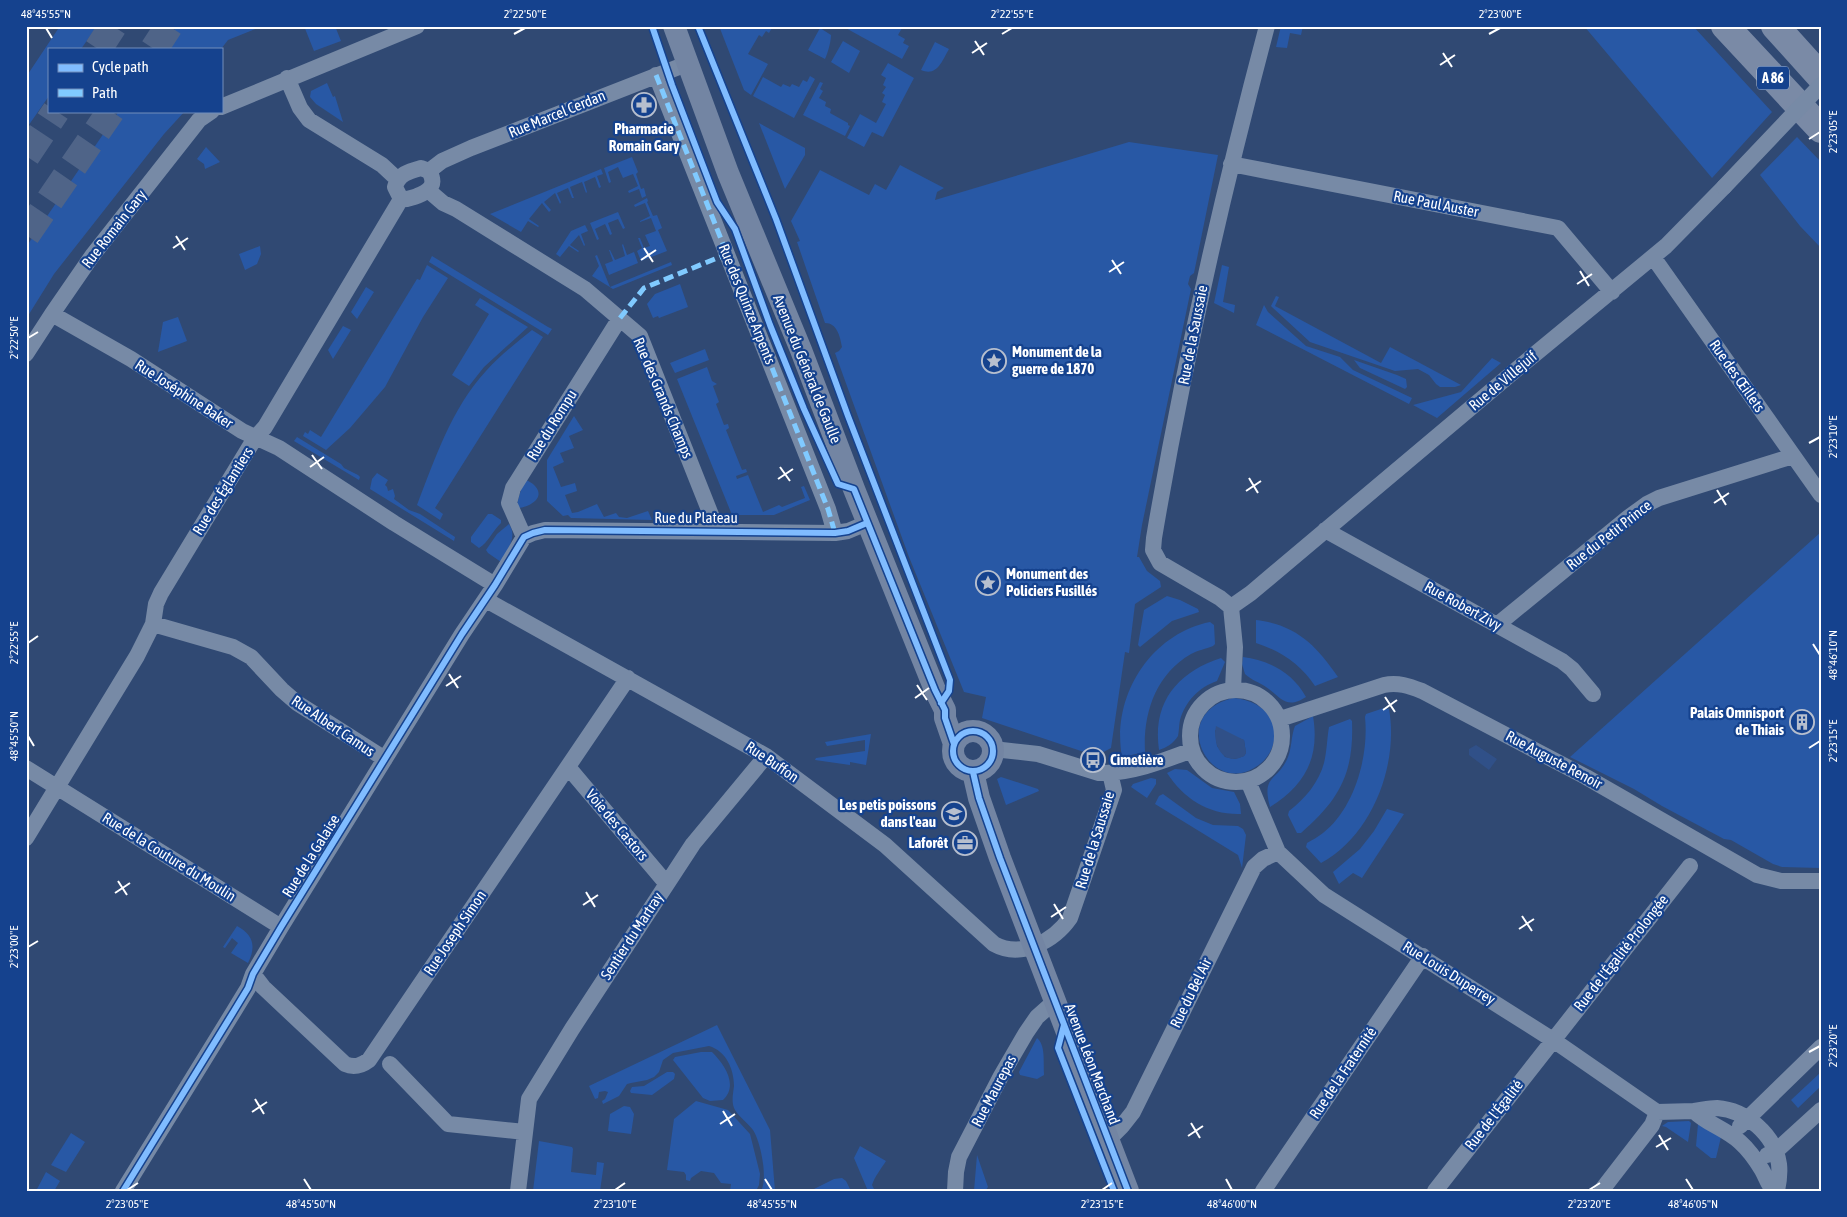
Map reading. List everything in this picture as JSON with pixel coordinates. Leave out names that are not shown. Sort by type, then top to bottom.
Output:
[{"type":"highway","name":"A 86","points":[[1725,26],[1821,129]]},
{"type":"highway","name":"A 86","points":[[1775,26],[1821,77]]},
{"type":"main road","name":"Avenue du Général de Gaulle","points":[[674,26],[728,173],[802,350],[867,523],[935,690],[945,710],[945,718],[954,744]]},
{"type":"main road","points":[[945,710],[953,713],[975,731],[987,737],[993,749],[988,765],[972,772],[961,767],[956,762],[954,744],[962,734],[975,731]]},
{"type":"main road","name":"Avenue Léon Marchand","points":[[972,772],[979,798],[1033,946],[1128,1191]]},
{"type":"street","points":[[222,107],[287,78],[417,26]]},
{"type":"street","name":"Rue de la Saussaie","points":[[1231,608],[1220,598],[1162,566],[1153,550],[1154,536],[1204,283],[1231,164],[1267,26]]},
{"type":"street","name":"Rue Marcel Cerdan","points":[[430,171],[436,164],[450,157],[656,75],[689,64]]},
{"type":"street","name":"Rue des Quinze Arpents","points":[[656,75],[828,509],[834,533]]},
{"type":"street","points":[[287,78],[300,108],[309,120],[382,165],[397,179]]},
{"type":"street","name":"Rue de Villejuif","points":[[1231,608],[1666,246],[1821,85]]},
{"type":"street","name":"Rue Romain Gary","points":[[26,354],[92,256],[199,120],[211,112]]},
{"type":"street","name":"Rue Paul Auster","points":[[1231,164],[1558,228],[1612,292]]},
{"type":"street","points":[[417,169],[430,171],[433,184],[429,190],[407,200],[401,199],[395,187],[397,179],[417,169]]},
{"type":"street","name":"Rue des Grands Champs","points":[[429,190],[442,202],[585,289],[640,336],[717,530]]},
{"type":"street","name":"Rue des Églantiers","points":[[56,787],[137,656],[153,624],[156,604],[161,593],[255,438],[265,426],[401,199]]},
{"type":"street","name":"Rue des Œillets","points":[[1653,257],[1821,495]]},
{"type":"street","name":"Rue Joséphine Baker","points":[[52,314],[131,359],[255,438],[279,448],[394,523],[495,585]]},
{"type":"street","name":"Rue du Rompu","points":[[524,537],[509,503],[513,488],[620,318]]},
{"type":"street","name":"Rue du Petit Prince","points":[[1497,625],[1647,504],[1659,498],[1793,456]]},
{"type":"street","name":"Rue du Plateau","points":[[524,537],[533,532],[545,530],[717,530],[834,533],[848,531],[867,523]]},
{"type":"street","name":"Rue Robert Zivy","points":[[1325,530],[1567,664],[1593,694]]},
{"type":"street","name":"Rue de la Galaise","points":[[123,1191],[248,988],[253,974],[281,928],[524,537]]},
{"type":"street","name":"Rue Buffon","points":[[486,600],[766,756],[885,846],[994,944],[1011,950],[1033,946]]},
{"type":"street","points":[[1231,608],[1235,647],[1233,689]]},
{"type":"street","name":"Rue Albert Camus","points":[[153,624],[245,652],[258,662],[282,690],[297,703],[385,759]]},
{"type":"street","name":"Rue Joseph Simon","points":[[253,974],[263,987],[345,1064],[357,1066],[369,1060],[628,678]]},
{"type":"street","name":"Rue Auguste Renoir","points":[[1280,719],[1384,685],[1397,683],[1410,686],[1586,777],[1757,875],[1781,880],[1821,881]]},
{"type":"street","points":[[1233,689],[1247,690],[1261,696],[1272,706],[1280,719],[1283,733],[1281,749],[1274,764],[1262,775],[1248,781],[1232,782],[1216,778],[1203,769],[1192,750],[1190,726],[1196,712],[1206,700],[1218,692],[1233,689]]},
{"type":"street","points":[[993,749],[1038,754],[1099,773],[1110,773],[1137,767],[1192,750]]},
{"type":"street","name":"Sentier du Martray","points":[[518,1191],[529,1099],[666,883],[693,844],[766,756]]},
{"type":"street","name":"Voie des Castors","points":[[568,767],[666,883]]},
{"type":"street","name":"Rue de la Couture du Moulin","points":[[26,768],[281,928]]},
{"type":"street","name":"Rue de la Saussaie","points":[[1033,946],[1058,932],[1070,918],[1114,790],[1110,773]]},
{"type":"street","name":"Rue Louis Duperrey","points":[[1248,781],[1278,852],[1324,895],[1553,1040],[1658,1112]]},
{"type":"street","points":[[26,838],[56,787]]},
{"type":"street","name":"Rue du Bel Air","points":[[1108,1140],[1133,1112],[1254,867],[1263,859],[1278,852]]},
{"type":"street","name":"Rue de l'Égalité Prolongée","points":[[1553,1040],[1690,866]]},
{"type":"street","name":"Rue de la Fraternité","points":[[1263,1191],[1423,956]]},
{"type":"street","name":"Rue Maurepas","points":[[955,1191],[959,1158],[1001,1076],[1030,1026],[1055,1001]]},
{"type":"street","name":"Rue de l'Égalité","points":[[1435,1191],[1553,1040]]},
{"type":"street","points":[[1732,1135],[1746,1118],[1821,1047]]},
{"type":"street","points":[[390,1064],[448,1124],[525,1132]]},
{"type":"street","points":[[1601,1191],[1652,1126],[1658,1112],[1694,1112],[1709,1108],[1719,1108],[1738,1114],[1764,1133],[1776,1151],[1780,1172],[1775,1191]]},
{"type":"street","points":[[1756,1160],[1776,1151],[1821,1110]]},
{"type":"street","points":[[1694,1112],[1732,1135],[1746,1148],[1756,1160],[1775,1191]]},
{"type":"shaded area","points":[[60,26],[97,26],[82,48],[48,48],[48,97],[26,129],[26,77]]},
{"type":"shaded area","points":[[177,26],[263,26],[228,40],[222,48],[162,48]]},
{"type":"shaded area","points":[[304,26],[335,26],[341,41],[314,51]]},
{"type":"shaded area","points":[[719,26],[773,26],[769,33],[766,31],[762,37],[759,35],[748,54],[768,64],[751,95],[744,90]]},
{"type":"shaded area","points":[[842,26],[899,26],[902,28],[898,35],[905,39],[903,43],[909,46],[902,59]]},
{"type":"shaded area","points":[[1281,26],[1303,26],[1301,35],[1290,33],[1287,48],[1276,47]]},
{"type":"shaded area","points":[[1584,26],[1693,26],[1772,112],[1712,178]]},
{"type":"shaded area","points":[[820,28],[831,35],[825,59],[808,50]]},
{"type":"shaded area","points":[[843,41],[860,51],[849,73],[831,62]]},
{"type":"shaded area","points":[[935,42],[949,49],[935,70],[927,72],[921,70]]},
{"type":"shaded area","points":[[888,63],[914,78],[883,137],[872,132],[864,147],[847,138],[860,114],[876,123],[886,104],[882,102],[885,95],[882,93],[886,87],[883,85],[886,78],[881,75]]},
{"type":"shaded area","points":[[810,76],[815,79],[794,118],[753,96],[763,77],[781,87],[783,84],[790,87],[792,84],[799,87],[803,80],[807,82]]},
{"type":"shaded area","points":[[820,82],[823,83],[820,89],[823,91],[819,98],[826,102],[825,106],[831,109],[830,113],[850,126],[845,136],[803,115]]},
{"type":"shaded area","points":[[327,83],[333,97],[335,96],[343,122],[316,104],[310,97],[311,91]]},
{"type":"shaded area","points":[[118,112],[184,112],[164,134],[54,274],[26,319],[26,247]]},
{"type":"shaded area","points":[[759,123],[805,148],[805,155],[785,189]]},
{"type":"shaded area","points":[[1797,137],[1821,162],[1821,248],[1800,226],[1760,175]]},
{"type":"shaded area","points":[[1129,142],[1218,155],[1194,273],[1190,276],[1188,284],[1191,289],[1137,557],[1139,557],[1147,571],[1160,581],[1161,587],[1135,604],[1129,653],[1125,652],[1111,748],[1096,756],[982,718],[986,697],[964,692],[909,557],[835,353],[842,347],[839,335],[832,325],[825,323],[797,242],[800,241],[791,221],[820,170],[869,195],[875,184],[886,190],[900,165],[944,188],[937,192],[935,200]]},
{"type":"shaded area","points":[[206,147],[220,162],[205,169],[204,164],[197,159]]},
{"type":"shaded area","points":[[632,157],[638,172],[636,174],[641,189],[644,188],[646,196],[642,198],[639,189],[629,193],[628,191],[638,186],[633,174],[623,178],[618,167],[608,172],[611,182],[609,183],[604,168]]},
{"type":"shaded area","points":[[601,169],[603,174],[597,176],[601,187],[599,188],[595,177],[584,182],[586,193],[582,182],[570,187],[574,198],[572,198],[568,188],[557,193],[560,204],[555,193],[544,202],[551,210],[549,212],[542,203],[529,219],[538,227],[528,221],[521,232],[490,214]]},
{"type":"shaded area","points":[[647,198],[653,216],[657,215],[662,228],[658,230],[667,251],[641,261],[637,251],[642,248],[638,238],[640,238],[644,248],[650,246],[645,235],[656,231],[651,218],[640,222],[650,216],[645,203],[635,207],[634,205]]},
{"type":"shaded area","points":[[618,212],[625,228],[623,229],[618,219],[608,223],[612,234],[610,235],[605,224],[595,229],[599,239],[597,240],[590,223]]},
{"type":"shaded area","points":[[585,225],[588,231],[581,234],[585,245],[579,235],[570,245],[578,252],[569,246],[560,257],[556,254],[571,231]]},
{"type":"shaded area","points":[[623,244],[627,255],[634,252],[638,263],[609,275],[605,264],[613,261],[609,250],[615,260],[625,256]]},
{"type":"shaded area","points":[[260,246],[261,254],[257,264],[245,270],[239,254]]},
{"type":"shaded area","points":[[597,255],[610,287],[671,262],[672,265],[613,289],[592,276],[599,266],[595,256]]},
{"type":"shaded area","points":[[432,256],[552,329],[548,335],[429,262]]},
{"type":"shaded area","points":[[427,265],[448,278],[423,317],[385,387],[350,428],[326,450],[303,436],[305,432],[308,434],[310,430],[321,437],[417,279],[420,280]]},
{"type":"shaded area","points":[[1222,265],[1229,267],[1223,302],[1235,305],[1234,313],[1214,303]]},
{"type":"shaded area","points":[[680,284],[688,307],[659,318],[658,316],[653,318],[647,304],[655,294]]},
{"type":"shaded area","points":[[366,287],[374,292],[357,319],[351,312]]},
{"type":"shaded area","points":[[1276,296],[1279,297],[1275,306],[1381,363],[1390,347],[1461,385],[1440,387],[1429,375],[1418,369],[1395,371],[1310,342],[1271,306]]},
{"type":"shaded area","points":[[480,298],[528,327],[484,367],[469,386],[452,375],[489,314],[475,305]]},
{"type":"shaded area","points":[[1264,305],[1268,312],[1306,346],[1340,357],[1353,370],[1412,398],[1409,404],[1256,325]]},
{"type":"shaded area","points":[[178,317],[187,341],[158,352],[163,322]]},
{"type":"shaded area","points":[[343,326],[351,330],[333,359],[328,350]]},
{"type":"shaded area","points":[[532,330],[543,337],[435,508],[443,514],[440,520],[417,505],[445,435],[463,402],[486,371],[496,360]]},
{"type":"shaded area","points":[[705,349],[709,360],[675,373],[670,363]]},
{"type":"shaded area","points":[[1492,358],[1501,363],[1437,418],[1413,405],[1461,392]]},
{"type":"shaded area","points":[[1354,360],[1406,379],[1407,387],[1405,389],[1360,368]]},
{"type":"shaded area","points":[[707,367],[712,381],[717,384],[713,386],[719,402],[716,404],[724,425],[728,424],[729,428],[726,430],[742,470],[746,469],[747,472],[736,476],[737,479],[748,475],[763,512],[779,505],[782,507],[805,498],[801,487],[804,486],[810,500],[774,515],[732,515],[677,379]]},
{"type":"shaded area","points":[[574,416],[583,430],[569,436],[574,448],[560,453],[564,462],[553,467],[561,487],[575,483],[577,491],[565,495],[572,513],[597,504],[604,517],[616,513],[619,517],[627,518],[648,511],[652,520],[571,518],[568,515],[563,516],[547,501],[547,460]]},
{"type":"shaded area","points":[[297,437],[358,475],[360,477],[359,480],[294,441]]},
{"type":"shaded area","points":[[377,473],[388,480],[385,485],[388,491],[393,489],[394,499],[455,537],[454,541],[370,489],[372,479]]},
{"type":"shaded area","points":[[524,479],[534,485],[539,494],[531,504],[519,508],[517,504]]},
{"type":"shaded area","points":[[488,514],[492,514],[501,520],[501,523],[479,548],[471,542],[471,537]]},
{"type":"shaded area","points":[[509,524],[512,539],[501,562],[486,550],[497,534]]},
{"type":"shaded area","points":[[1821,532],[1821,868],[1782,867],[1773,864],[1731,840],[1724,839],[1634,789],[1570,757]]},
{"type":"shaded area","points":[[1167,596],[1198,609],[1199,612],[1172,621],[1140,647],[1138,645],[1144,610]]},
{"type":"shaded area","points":[[1256,620],[1283,627],[1304,638],[1322,655],[1338,677],[1315,686],[1297,665],[1274,650],[1256,643]]},
{"type":"shaded area","points":[[1210,622],[1214,625],[1215,644],[1191,654],[1168,673],[1160,684],[1149,710],[1146,724],[1145,752],[1122,757],[1120,734],[1123,712],[1129,691],[1139,672],[1153,654],[1169,640],[1189,629]]},
{"type":"shaded area","points":[[1243,657],[1262,661],[1279,669],[1294,681],[1306,697],[1299,701],[1284,701],[1245,674],[1242,664]]},
{"type":"shaded area","points":[[1221,658],[1225,662],[1217,681],[1204,687],[1189,701],[1182,713],[1178,736],[1170,745],[1159,750],[1158,733],[1160,717],[1164,703],[1171,691],[1192,672]]},
{"type":"shaded area","points":[[1233,698],[1243,699],[1259,706],[1271,718],[1275,735],[1273,745],[1266,758],[1260,764],[1254,768],[1237,773],[1222,771],[1210,762],[1202,749],[1199,734],[1202,719],[1213,707]],"holes":[[[1215,730],[1244,740],[1246,753],[1244,756],[1235,759],[1225,757],[1217,746]]]},
{"type":"shaded area","points":[[1384,708],[1389,709],[1391,730],[1390,752],[1378,796],[1368,817],[1355,835],[1339,851],[1321,863],[1306,847],[1307,843],[1323,833],[1344,810],[1358,780],[1362,764],[1365,748],[1366,714]]},
{"type":"shaded area","points":[[1313,716],[1314,745],[1307,769],[1301,780],[1270,807],[1268,796],[1269,783],[1280,771],[1288,757],[1295,726]]},
{"type":"shaded area","points":[[1350,719],[1352,721],[1352,739],[1350,756],[1342,784],[1326,808],[1301,833],[1297,833],[1288,815],[1289,811],[1306,796],[1319,777],[1325,758],[1329,727]]},
{"type":"shaded area","points":[[1216,726],[1244,740],[1246,753],[1244,756],[1237,759],[1230,758],[1221,752],[1216,740]]},
{"type":"shaded area","points":[[871,734],[866,765],[850,762],[850,765],[815,760],[816,758],[865,751],[865,740],[827,746],[825,742]]},
{"type":"shaded area","points":[[1476,745],[1497,759],[1489,770],[1469,755],[1469,749]]},
{"type":"shaded area","points":[[1175,769],[1187,770],[1212,788],[1234,792],[1240,804],[1241,814],[1218,812],[1189,798],[1167,773]]},
{"type":"shaded area","points":[[1001,777],[1038,789],[1039,791],[1006,805],[997,779]]},
{"type":"shaded area","points":[[1151,778],[1156,779],[1156,784],[1147,798],[1131,787],[1133,784]]},
{"type":"shaded area","points":[[1163,794],[1196,818],[1213,825],[1238,826],[1243,829],[1246,835],[1242,868],[1238,855],[1155,804],[1159,796]]},
{"type":"shaded area","points":[[1387,809],[1404,814],[1362,878],[1353,873],[1339,884],[1333,872],[1360,849],[1374,831]]},
{"type":"shaded area","points":[[237,926],[247,933],[252,942],[253,947],[248,963],[231,953],[238,943],[232,938],[225,948],[223,947]]},
{"type":"shaded area","points":[[717,1025],[770,1130],[775,1191],[761,1191],[764,1170],[759,1143],[753,1130],[735,1110],[733,1101],[734,1080],[731,1067],[724,1056],[715,1048],[709,1046],[673,1053],[663,1060],[659,1072],[654,1077],[627,1084],[619,1096],[603,1104],[602,1101],[608,1092],[599,1092],[598,1098],[595,1099],[589,1086]]},
{"type":"shaded area","points":[[1037,1038],[1043,1050],[1044,1075],[1037,1079],[1020,1075],[1019,1072]]},
{"type":"shaded area","points":[[712,1052],[721,1062],[728,1075],[730,1088],[723,1100],[710,1101],[703,1098],[673,1060],[675,1057]]},
{"type":"shaded area","points":[[667,1072],[675,1074],[674,1079],[652,1095],[631,1093],[632,1087],[644,1086]]},
{"type":"shaded area","points":[[1821,1072],[1821,1086],[1798,1108],[1791,1100]]},
{"type":"shaded area","points":[[696,1101],[728,1110],[750,1134],[760,1174],[759,1185],[756,1191],[730,1191],[731,1184],[721,1183],[714,1173],[701,1171],[691,1178],[690,1181],[686,1180],[684,1172],[667,1170],[674,1119]]},
{"type":"shaded area","points":[[624,1106],[630,1107],[634,1114],[631,1134],[608,1131],[610,1114]]},
{"type":"shaded area","points":[[1689,1121],[1691,1123],[1688,1142],[1662,1126],[1668,1122]]},
{"type":"shaded area","points":[[1698,1124],[1721,1137],[1716,1158],[1711,1158],[1696,1146]]},
{"type":"shaded area","points":[[71,1133],[85,1142],[66,1172],[51,1165]]},
{"type":"shaded area","points":[[539,1141],[572,1147],[571,1172],[596,1175],[597,1162],[604,1163],[600,1191],[533,1191]]},
{"type":"shaded area","points":[[860,1146],[886,1161],[872,1185],[875,1191],[868,1191],[854,1158]]},
{"type":"shaded area","points":[[977,1155],[988,1187],[985,1191],[974,1191]]},
{"type":"shaded area","points":[[46,1172],[60,1181],[54,1191],[36,1191]]},
{"type":"shaded area","points":[[842,1178],[846,1181],[851,1191],[810,1191],[834,1179]]},
{"type":"tunnel","points":[[99,48],[113,26]]},
{"type":"tunnel","points":[[155,48],[169,26]]},
{"type":"tunnel","points":[[26,156],[55,112]]},
{"type":"tunnel","points":[[26,235],[110,112]]},
{"type":"marked path","points":[[656,75],[828,509],[835,533]]},
{"type":"marked path","points":[[620,318],[644,288],[727,254]]},
{"type":"cycle path","points":[[652,26],[672,85],[717,202],[735,229],[770,325],[804,409],[838,484],[854,489],[935,690],[945,710],[945,718],[954,744]]},
{"type":"cycle path","points":[[698,26],[776,219],[848,416],[950,680],[949,691],[941,703]]},
{"type":"cycle path","points":[[123,1191],[248,988],[253,974],[281,927],[524,537],[545,530],[835,533],[848,531],[867,523]]},
{"type":"cycle path","points":[[969,731],[977,731],[984,734],[990,740],[993,751],[990,762],[984,768],[977,771],[969,771],[962,768],[956,762],[953,755],[953,747],[956,740],[962,734],[969,731]]},
{"type":"cycle path","points":[[973,772],[979,798],[1000,858],[1128,1191]]},
{"type":"cycle path","points":[[1064,1025],[1058,1048],[1114,1191]]},
{"type":"place","name":"Pharmacie Romain Gary","points":[[644,105]]},
{"type":"place","name":"Monument de la guerre de 1870","points":[[994,361]]},
{"type":"place","name":"Monument des Policiers Fusillés","points":[[988,583]]},
{"type":"place","name":"Palais Omnisport de Thiais","points":[[1802,722]]},
{"type":"place","name":"Cimetière","points":[[1093,760]]},
{"type":"place","name":"Les petis poissons dans l'eau","points":[[954,814]]},
{"type":"place","name":"Laforêt","points":[[965,843]]}]
